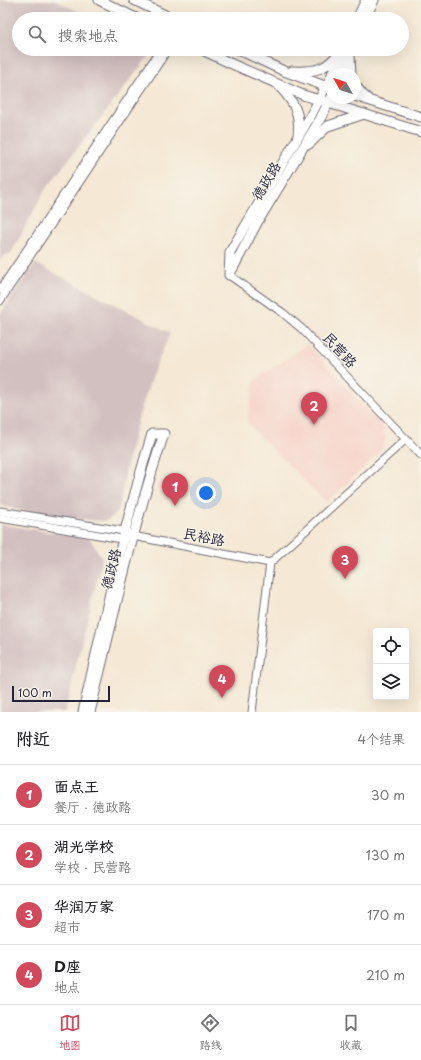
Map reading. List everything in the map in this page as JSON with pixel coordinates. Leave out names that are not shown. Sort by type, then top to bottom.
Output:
[{"type":"main road","points":[[100,0],[124,12]]},
{"type":"main road","points":[[134,0],[159,12]]},
{"type":"main road","points":[[360,12],[366,0]]},
{"type":"main road","points":[[368,12],[374,0]]},
{"type":"main road","points":[[215,56],[303,95],[325,100]]},
{"type":"main road","points":[[252,56],[284,71],[325,87]]},
{"type":"main road","points":[[284,71],[308,72],[317,70],[336,56]]},
{"type":"main road","points":[[335,68],[340,56]]},
{"type":"main road","points":[[343,68],[349,56]]},
{"type":"main road","points":[[350,68],[351,56]]},
{"type":"main road","points":[[277,84],[296,108],[299,117],[298,138]]},
{"type":"main road","name":"德政路","points":[[229,275],[230,252],[298,138],[319,99],[325,92]]},
{"type":"main road","points":[[361,92],[370,100]]},
{"type":"main road","points":[[361,98],[421,117]]},
{"type":"main road","name":"德政路","points":[[229,275],[257,223],[328,104]]},
{"type":"main road","points":[[340,104],[364,114],[421,132]]},
{"type":"main road","points":[[298,154],[328,126],[364,114]]},
{"type":"main road","name":"德政路","points":[[83,712],[123,535],[152,434],[164,434],[133,536],[90,712]]},
{"type":"street","points":[[0,290],[155,56]]},
{"type":"street","points":[[0,301],[163,56]]},
{"type":"street","name":"民营路","points":[[229,275],[277,308],[302,329],[421,455]]},
{"type":"street","points":[[252,712],[270,563],[406,439]]},
{"type":"street","points":[[0,511],[123,535]]},
{"type":"street","points":[[0,518],[123,535]]},
{"type":"street","name":"民裕路","points":[[123,535],[270,563]]},
{"type":"shaded area","points":[[0,0],[55,0],[80,12],[12,12],[12,56],[149,56],[45,190],[11,253],[3,256],[0,261]]},
{"type":"shaded area","points":[[35,263],[170,333],[152,375],[138,419],[127,463],[119,508],[114,516],[105,521],[59,517],[18,510],[0,505],[0,314]]},
{"type":"shaded area","points":[[308,344],[382,426],[385,435],[385,441],[380,452],[326,502],[247,423],[254,381]]},
{"type":"shaded area","points":[[0,524],[90,539],[102,558],[65,712],[0,712]]},
{"type":"place","name":"湖光学校","points":[[314,425]]},
{"type":"place","name":"面点王","points":[[175,506]]},
{"type":"place","name":"华润万家","points":[[345,579]]},
{"type":"place","name":"D座","points":[[222,698]]}]
